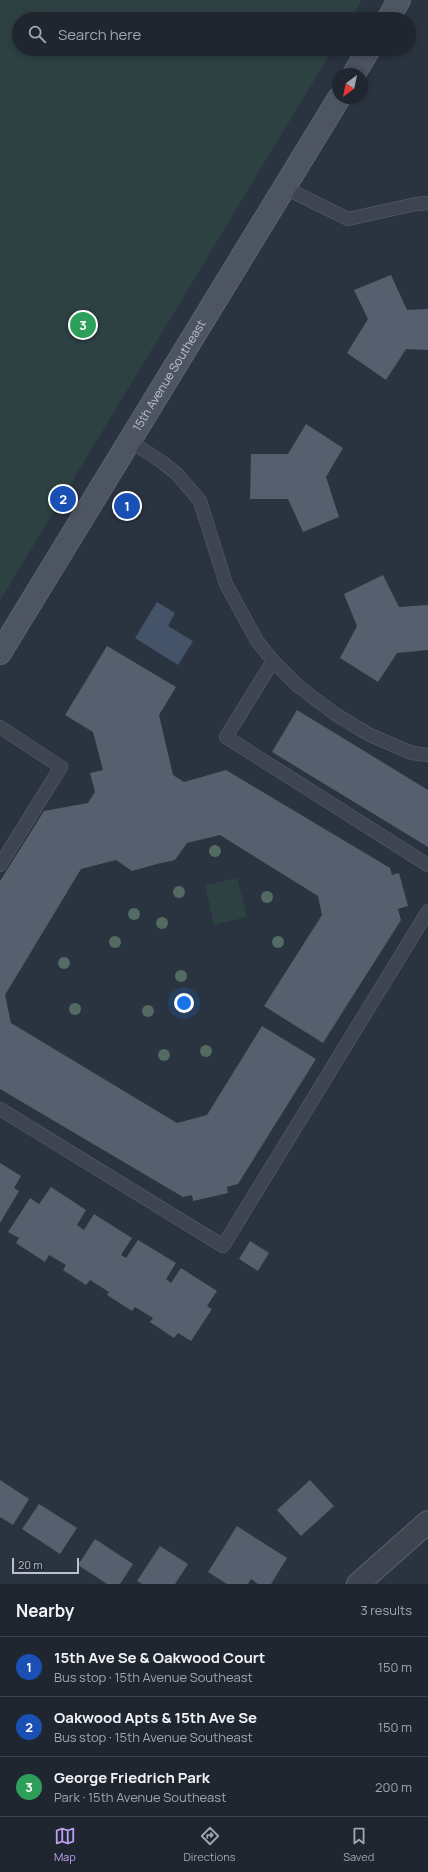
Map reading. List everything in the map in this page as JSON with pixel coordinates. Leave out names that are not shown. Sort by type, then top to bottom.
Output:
[{"type":"street","points":[[392,12],[399,0]]},
{"type":"street","points":[[358,68],[365,56]]},
{"type":"street","name":"15th Avenue Southeast","points":[[0,653],[335,104]]},
{"type":"street","points":[[358,1584],[428,1522]]},
{"type":"lane","points":[[284,188],[348,219],[416,204],[428,203]]},
{"type":"lane","points":[[130,442],[162,462],[177,474],[200,501],[226,584],[257,641],[273,661],[298,686],[335,714],[377,738],[412,753],[428,755]]},
{"type":"lane","points":[[273,661],[226,737],[428,865]]},
{"type":"lane","points":[[0,727],[60,767],[0,865]]},
{"type":"lane","points":[[0,1109],[223,1246],[428,911]]},
{"type":"shaded area","points":[[0,0],[362,0],[355,12],[12,12],[12,56],[329,56],[0,601]]},
{"type":"shaded area","points":[[237,878],[247,917],[214,925],[205,885]]},
{"type":"water","points":[[157,602],[175,613],[168,626],[193,641],[178,665],[135,638]]},
{"type":"building","points":[[391,275],[407,310],[428,309],[428,350],[406,349],[386,380],[347,353],[368,319],[354,290]]},
{"type":"building","points":[[306,424],[343,448],[326,477],[339,517],[303,532],[288,499],[250,499],[251,454],[288,454]]},
{"type":"building","points":[[136,505],[139,507],[134,515],[130,513]]},
{"type":"building","points":[[383,575],[399,607],[428,605],[428,650],[397,653],[378,682],[340,658],[357,626],[344,594]]},
{"type":"building","points":[[107,646],[176,687],[159,715],[173,775],[184,782],[226,770],[390,868],[392,875],[399,873],[408,906],[398,909],[401,920],[323,1043],[264,1006],[322,915],[318,896],[220,835],[187,843],[175,860],[132,871],[116,860],[81,869],[5,995],[11,1023],[177,1123],[207,1115],[262,1026],[316,1059],[238,1184],[227,1187],[228,1193],[193,1201],[192,1195],[183,1197],[0,1089],[0,881],[44,811],[88,803],[95,792],[90,773],[103,770],[93,732],[65,715]]},
{"type":"building","points":[[297,710],[428,790],[428,847],[272,752]]},
{"type":"building","points":[[0,1163],[21,1176],[14,1188],[19,1191],[0,1223]]},
{"type":"building","points":[[51,1187],[86,1210],[77,1225],[84,1230],[94,1214],[132,1238],[121,1255],[126,1258],[138,1240],[176,1263],[166,1279],[171,1283],[181,1268],[217,1291],[207,1306],[212,1309],[191,1341],[178,1333],[174,1338],[150,1322],[153,1318],[135,1307],[132,1311],[107,1295],[109,1292],[90,1280],[86,1285],[63,1270],[66,1265],[49,1255],[45,1262],[16,1243],[19,1238],[8,1232],[30,1198],[39,1204]]},
{"type":"building","points":[[250,1241],[269,1253],[258,1271],[239,1259]]},
{"type":"building","points":[[0,1480],[29,1499],[13,1525],[0,1517]]},
{"type":"building","points":[[310,1480],[334,1506],[301,1536],[277,1510]]},
{"type":"building","points":[[39,1504],[77,1528],[60,1554],[22,1529]]},
{"type":"building","points":[[237,1526],[287,1558],[271,1584],[258,1584],[251,1579],[248,1584],[227,1584],[208,1572]]},
{"type":"building","points":[[95,1539],[133,1564],[120,1584],[107,1584],[78,1565]]},
{"type":"building","points":[[160,1546],[188,1564],[175,1584],[142,1584],[137,1581]]},
{"type":"place","name":"George Friedrich Park","points":[[83,325]]},
{"type":"place","name":"Oakwood Apts & 15th Ave Se","points":[[63,499]]},
{"type":"place","name":"15th Ave Se & Oakwood Court","points":[[127,506]]}]
